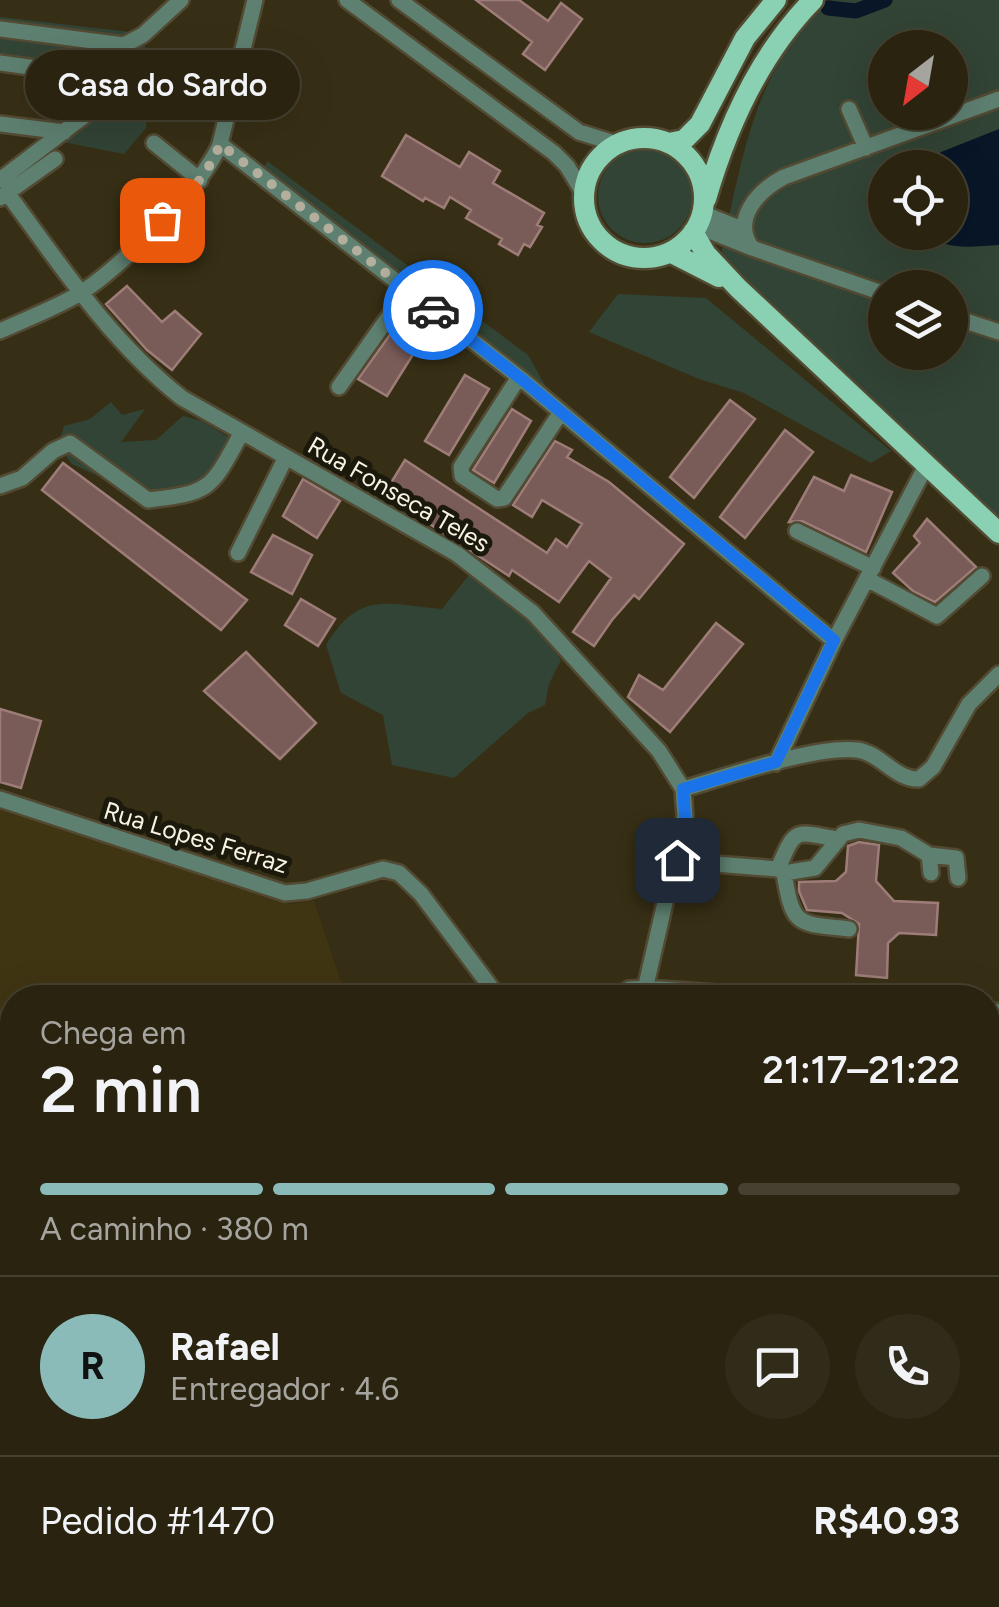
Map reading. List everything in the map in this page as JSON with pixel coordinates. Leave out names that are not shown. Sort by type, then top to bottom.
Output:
[{"type":"main road","points":[[669,143],[693,133],[744,38],[776,0]]},
{"type":"main road","points":[[670,252],[699,219],[730,126],[756,76],[783,34],[813,0]]},
{"type":"main road","points":[[693,133],[698,151],[718,161]]},
{"type":"main road","points":[[703,262],[701,178],[694,164],[669,143],[644,138],[617,144],[595,162],[584,194],[590,224],[610,247],[640,258],[670,252],[703,262],[738,288],[999,532]]},
{"type":"street","points":[[0,29],[124,46],[144,36],[181,0]]},
{"type":"street","points":[[0,332],[81,293],[135,246],[200,180],[220,144],[255,0]]},
{"type":"street","points":[[347,0],[554,152],[584,194]]},
{"type":"street","points":[[399,0],[579,132],[617,144]]},
{"type":"street","points":[[0,63],[108,78],[118,85],[113,94],[64,132],[2,191]]},
{"type":"street","points":[[747,238],[754,200],[770,184],[999,99]]},
{"type":"street","points":[[849,109],[866,148]]},
{"type":"street","points":[[0,124],[64,132]]},
{"type":"street","points":[[154,142],[200,180]]},
{"type":"street","points":[[220,144],[519,377],[834,640]]},
{"type":"street","points":[[2,191],[55,159]]},
{"type":"street","name":"Rua Fonseca Teles","points":[[2,191],[81,293],[132,354],[160,380],[182,398],[457,554],[533,613],[659,751],[683,789]]},
{"type":"street","points":[[699,219],[868,287]]},
{"type":"street","points":[[339,387],[407,291]]},
{"type":"street","points":[[968,322],[999,332]]},
{"type":"street","points":[[519,377],[461,468],[462,476],[496,499],[504,498],[561,412]]},
{"type":"street","points":[[0,486],[22,478],[53,451],[70,443],[148,500],[195,494],[206,488],[223,466],[242,432]]},
{"type":"street","points":[[238,552],[286,457]]},
{"type":"street","points":[[776,762],[834,640],[927,464]]},
{"type":"street","points":[[797,531],[937,616],[982,576]]},
{"type":"street","points":[[646,985],[677,860],[685,816],[683,789],[776,762],[853,749],[875,756],[903,776],[920,778],[933,768],[969,704],[999,674]]},
{"type":"street","name":"Rua Lopes Ferraz","points":[[0,798],[285,893],[307,891],[383,869],[399,873],[422,894],[489,985]]},
{"type":"street","points":[[677,860],[782,871],[815,868],[843,834],[859,830],[901,838],[930,854],[956,858],[958,878]]},
{"type":"street","points":[[838,839],[800,833],[794,836],[782,871],[790,910],[799,920],[811,925],[849,928]]},
{"type":"street","points":[[930,854],[931,873]]},
{"type":"shaded area","points":[[0,808],[291,904],[314,901],[342,985],[0,985]]},
{"type":"green space","points":[[832,0],[999,0],[999,523],[721,255],[744,151],[768,84],[806,25]]},
{"type":"green space","points":[[0,17],[139,33],[150,57],[146,128],[124,154],[58,141],[113,82],[0,63]]},
{"type":"green space","points":[[645,149],[663,152],[678,163],[689,178],[689,214],[678,229],[663,240],[645,243],[627,240],[612,229],[601,214],[598,196],[601,178],[612,163],[627,152]]},
{"type":"green space","points":[[267,161],[528,355],[559,410],[259,181]]},
{"type":"green space","points":[[618,294],[706,298],[891,451],[871,463],[744,393],[699,379],[589,332]]},
{"type":"green space","points":[[111,402],[122,415],[145,409],[121,442],[156,440],[183,416],[202,421],[228,437],[229,451],[210,475],[183,492],[156,493],[139,484],[111,482],[72,464],[58,445],[64,426],[90,419]]},
{"type":"green space","points":[[469,575],[529,615],[561,660],[549,684],[545,705],[528,713],[454,778],[392,765],[383,715],[341,693],[326,645],[350,615],[363,608],[390,604],[442,609]]},
{"type":"water","points":[[999,129],[999,245],[968,247],[968,150],[946,150]]},
{"type":"building","points":[[476,0],[519,0],[548,21],[561,3],[582,19],[545,70],[523,54],[532,42]]},
{"type":"building","points":[[406,135],[460,167],[469,152],[500,171],[493,183],[544,213],[537,225],[542,227],[530,247],[524,244],[518,255],[499,244],[502,239],[466,218],[471,210],[450,197],[444,208],[425,198],[423,201],[382,176]]},
{"type":"building","points":[[127,286],[162,322],[175,311],[201,334],[172,370],[147,350],[106,304]]},
{"type":"building","points":[[405,314],[429,329],[387,396],[358,379]]},
{"type":"building","points":[[465,375],[489,389],[449,455],[425,441]]},
{"type":"building","points":[[730,400],[755,419],[694,498],[670,477]]},
{"type":"building","points":[[512,409],[531,421],[494,483],[473,470]]},
{"type":"building","points":[[785,430],[813,452],[745,538],[720,517]]},
{"type":"building","points":[[555,441],[572,450],[567,457],[609,482],[684,544],[639,599],[634,595],[594,646],[573,632],[611,578],[589,561],[559,602],[512,570],[509,576],[384,494],[405,460],[547,553],[556,539],[567,547],[582,524],[542,500],[532,517],[513,505]]},
{"type":"building","points":[[63,463],[247,600],[221,630],[42,490]]},
{"type":"building","points":[[851,475],[892,492],[866,552],[802,521],[789,522],[814,477],[844,491]]},
{"type":"building","points":[[303,479],[340,501],[317,538],[283,516]]},
{"type":"building","points":[[927,519],[976,567],[935,602],[913,591],[893,573],[920,543],[914,536]]},
{"type":"building","points":[[273,535],[312,555],[292,594],[251,572]]},
{"type":"building","points":[[301,599],[335,619],[318,646],[285,625]]},
{"type":"building","points":[[716,623],[743,644],[670,732],[628,697],[639,675],[663,690]]},
{"type":"building","points":[[246,652],[316,723],[280,759],[204,691]]},
{"type":"building","points":[[0,709],[41,721],[21,788],[0,782]]},
{"type":"building","points":[[859,842],[879,845],[876,881],[894,901],[938,903],[936,935],[899,933],[888,943],[887,978],[856,975],[859,924],[842,913],[807,910],[799,891],[799,882],[836,881],[846,872],[848,846]]},
{"type":"waterway","points":[[828,8],[856,11],[885,0]]},
{"type":"way so far","points":[[162,220],[200,180],[220,144],[433,310]]},
{"type":"place","name":"Casa do Sardo","points":[[162,220]]},
{"type":"route","points":[[433,310],[524,381],[834,640],[776,762],[683,789],[685,816],[677,860]]}]
